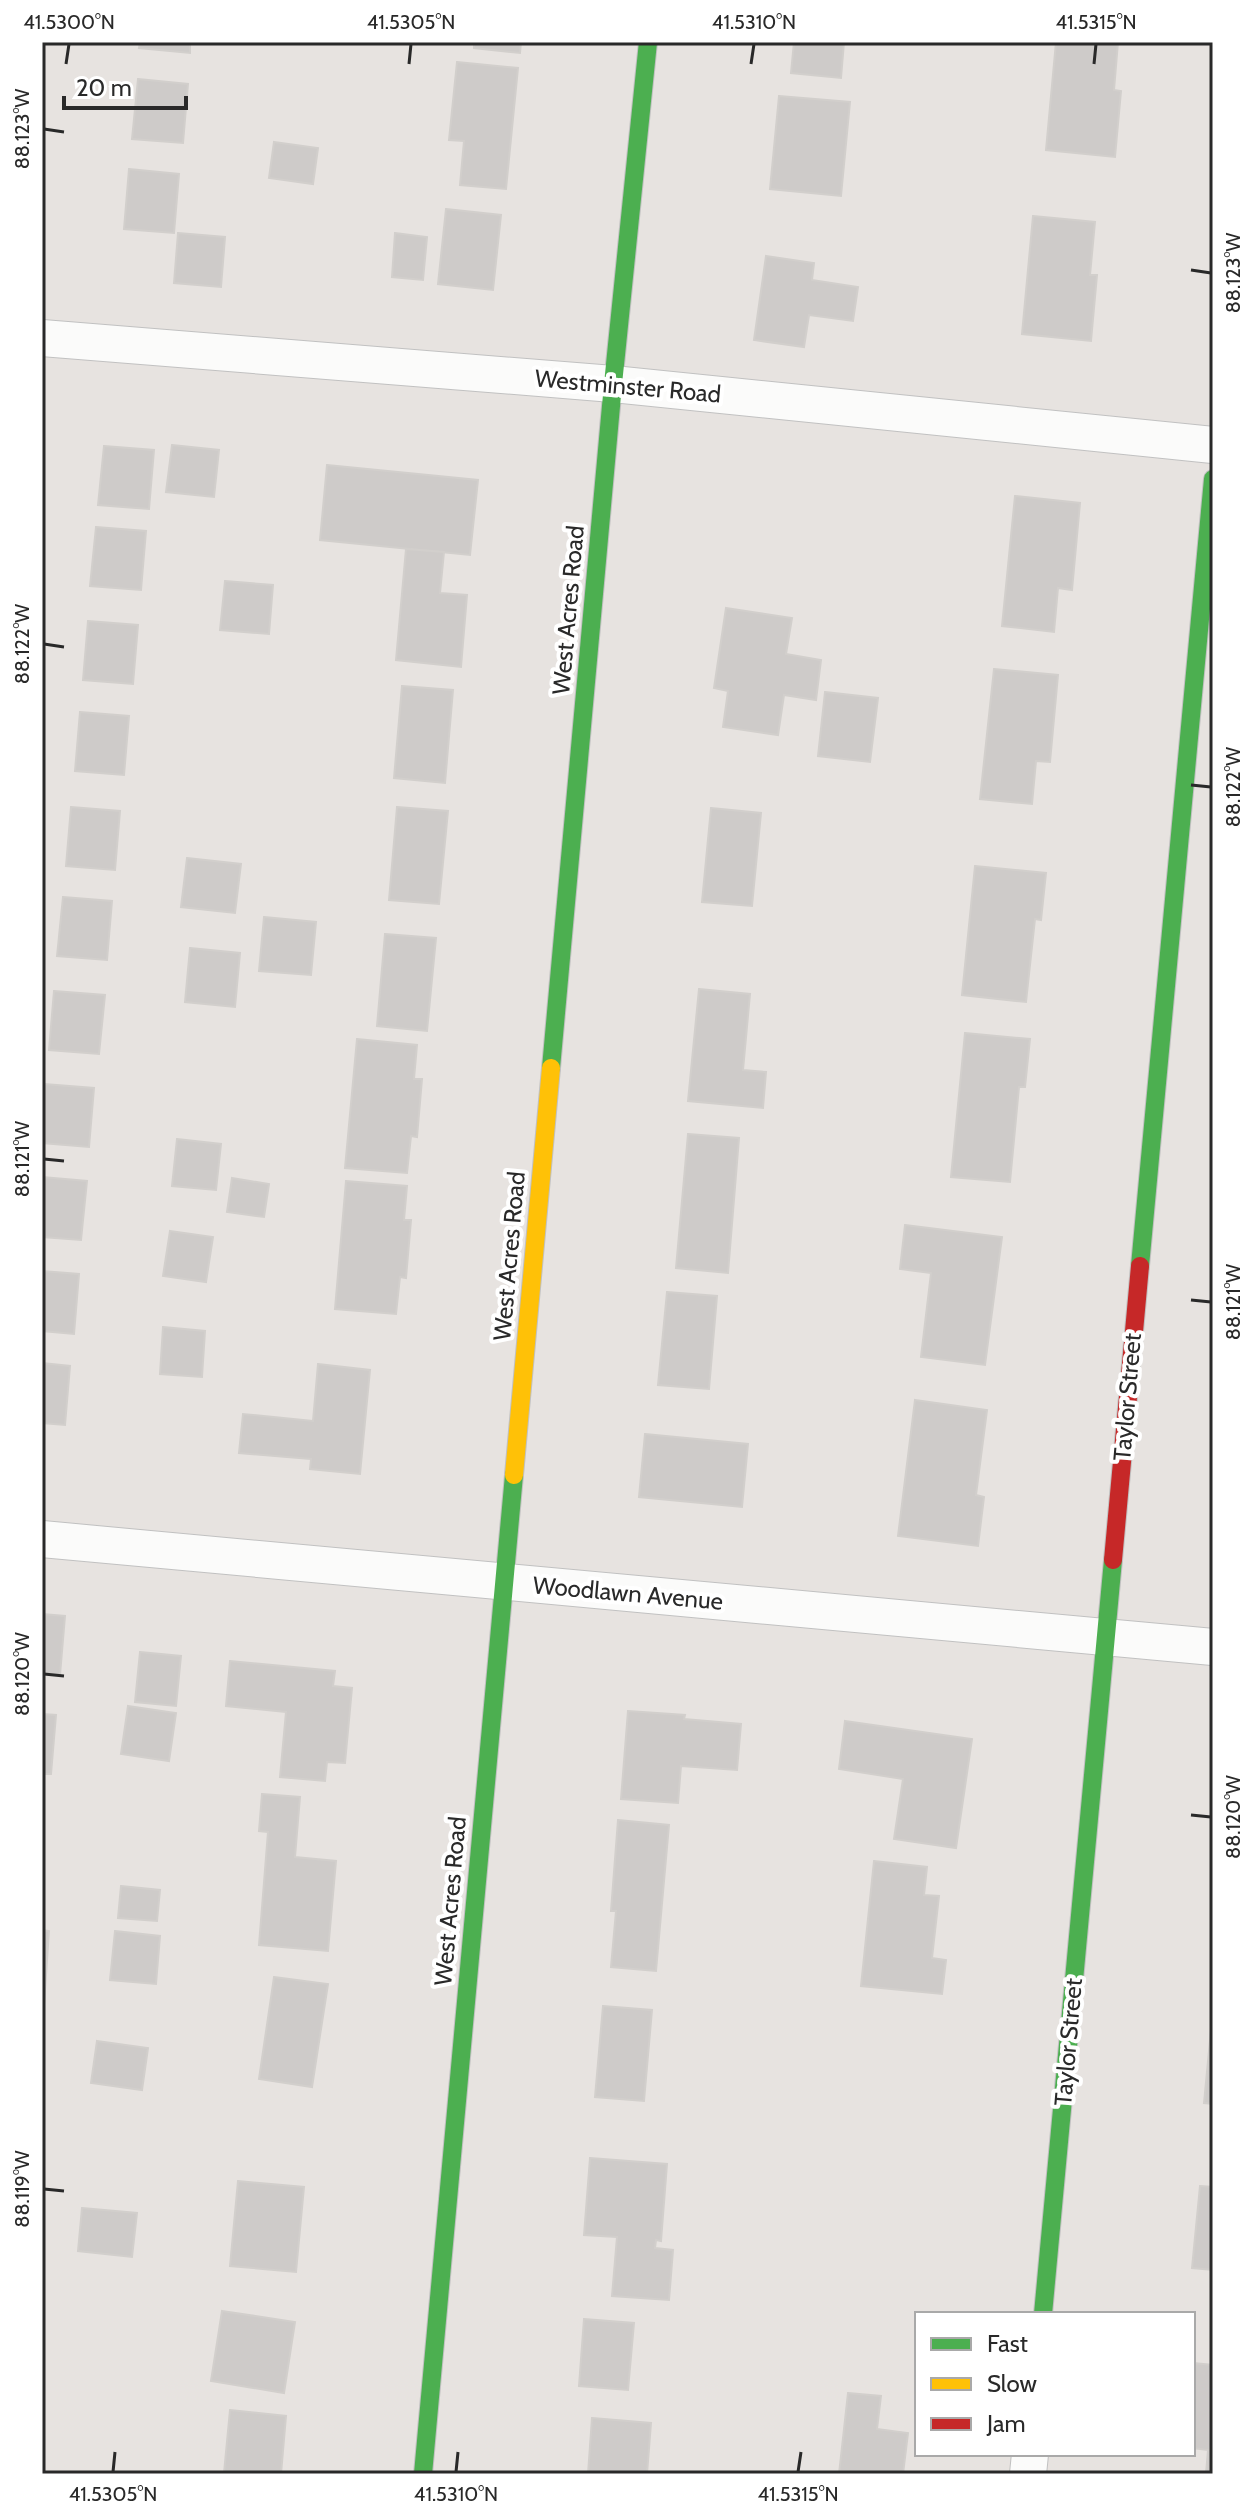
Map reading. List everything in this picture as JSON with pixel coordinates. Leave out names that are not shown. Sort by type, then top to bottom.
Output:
[{"type":"street","name":"West Acres Road","points":[[423,2474],[613,384],[648,42]]},
{"type":"street","name":"Westminster Road","points":[[42,338],[613,384],[1213,445]]},
{"type":"street","name":"Taylor Street","points":[[1043,2312],[1213,479]]},
{"type":"street","name":"Woodlawn Avenue","points":[[42,1539],[1213,1647]]},
{"type":"building","points":[[140,42],[190,42],[190,53],[139,48]]},
{"type":"building","points":[[474,42],[521,42],[520,53],[474,48]]},
{"type":"building","points":[[794,42],[844,42],[841,78],[791,73]]},
{"type":"building","points":[[1056,42],[1118,42],[1114,90],[1121,91],[1115,157],[1046,150]]},
{"type":"building","points":[[457,62],[518,68],[506,189],[460,185],[464,141],[449,140]]},
{"type":"building","points":[[138,79],[188,84],[183,143],[132,139]]},
{"type":"building","points":[[779,96],[850,102],[841,196],[770,189]]},
{"type":"building","points":[[274,142],[318,148],[313,184],[269,178]]},
{"type":"building","points":[[129,169],[179,174],[174,233],[124,229]]},
{"type":"building","points":[[446,209],[501,215],[493,290],[438,284]]},
{"type":"building","points":[[1033,216],[1095,222],[1090,275],[1097,275],[1091,341],[1022,334]]},
{"type":"building","points":[[178,233],[225,237],[221,287],[174,283]]},
{"type":"building","points":[[395,233],[427,237],[423,280],[392,277]]},
{"type":"building","points":[[766,256],[814,263],[812,280],[858,287],[853,321],[809,315],[804,347],[754,340]]},
{"type":"building","points":[[172,445],[219,450],[214,497],[166,492]]},
{"type":"building","points":[[104,446],[154,450],[149,509],[98,505]]},
{"type":"building","points":[[327,465],[478,480],[470,555],[320,540]]},
{"type":"building","points":[[1015,496],[1080,503],[1072,590],[1058,588],[1054,632],[1002,626]]},
{"type":"building","points":[[96,527],[146,531],[141,590],[90,586]]},
{"type":"building","points":[[406,549],[444,552],[440,593],[467,595],[461,667],[396,660]]},
{"type":"building","points":[[225,581],[273,585],[269,634],[220,630]]},
{"type":"building","points":[[726,608],[792,618],[786,654],[821,660],[816,700],[784,695],[778,735],[723,727],[728,691],[714,688]]},
{"type":"building","points":[[88,621],[138,625],[133,684],[83,680]]},
{"type":"building","points":[[994,669],[1058,675],[1050,762],[1036,761],[1032,804],[980,799]]},
{"type":"building","points":[[402,686],[453,690],[445,783],[394,778]]},
{"type":"building","points":[[825,692],[878,698],[870,762],[818,756]]},
{"type":"building","points":[[80,712],[129,716],[124,775],[75,771]]},
{"type":"building","points":[[71,807],[120,811],[115,870],[66,866]]},
{"type":"building","points":[[397,807],[448,811],[439,904],[389,900]]},
{"type":"building","points":[[711,808],[761,813],[752,906],[702,902]]},
{"type":"building","points":[[187,858],[241,864],[235,913],[181,907]]},
{"type":"building","points":[[975,866],[1046,873],[1041,920],[1035,919],[1026,1002],[962,995]]},
{"type":"building","points":[[63,897],[112,901],[107,960],[57,956]]},
{"type":"building","points":[[264,917],[316,922],[311,975],[259,971]]},
{"type":"building","points":[[385,934],[436,938],[427,1031],[377,1026]]},
{"type":"building","points":[[190,948],[240,953],[235,1007],[185,1002]]},
{"type":"building","points":[[699,989],[750,994],[743,1070],[766,1072],[763,1108],[688,1101]]},
{"type":"building","points":[[54,991],[105,995],[99,1054],[49,1050]]},
{"type":"building","points":[[965,1033],[1030,1039],[1025,1087],[1019,1087],[1010,1182],[951,1177]]},
{"type":"building","points":[[357,1039],[417,1045],[414,1079],[422,1079],[417,1137],[411,1136],[407,1173],[345,1168]]},
{"type":"building","points":[[44,1084],[94,1088],[89,1147],[42,1143]]},
{"type":"building","points":[[688,1134],[739,1138],[728,1273],[676,1268]]},
{"type":"building","points":[[177,1139],[221,1144],[216,1190],[172,1186]]},
{"type":"building","points":[[42,1177],[87,1181],[81,1240],[42,1237]]},
{"type":"building","points":[[232,1178],[269,1184],[264,1217],[227,1212]]},
{"type":"building","points":[[346,1181],[407,1186],[404,1220],[411,1220],[406,1278],[400,1277],[396,1314],[335,1309]]},
{"type":"building","points":[[905,1225],[1002,1237],[985,1365],[921,1357],[931,1273],[900,1269]]},
{"type":"building","points":[[170,1231],[213,1237],[206,1282],[163,1276]]},
{"type":"building","points":[[42,1271],[79,1274],[74,1334],[42,1331]]},
{"type":"building","points":[[667,1292],[717,1296],[709,1389],[658,1385]]},
{"type":"building","points":[[163,1327],[205,1331],[202,1377],[160,1374]]},
{"type":"building","points":[[42,1363],[70,1366],[65,1425],[42,1423]]},
{"type":"building","points":[[318,1364],[370,1370],[360,1474],[310,1469],[311,1459],[239,1453],[243,1414],[313,1421]]},
{"type":"building","points":[[915,1400],[987,1410],[976,1495],[984,1497],[978,1546],[898,1536]]},
{"type":"building","points":[[645,1434],[748,1444],[742,1507],[639,1497]]},
{"type":"building","points":[[42,1614],[65,1616],[60,1675],[42,1674]]},
{"type":"building","points":[[140,1652],[181,1656],[176,1706],[135,1702]]},
{"type":"building","points":[[230,1661],[335,1671],[333,1686],[352,1688],[345,1763],[327,1762],[325,1781],[280,1777],[286,1712],[226,1706]]},
{"type":"building","points":[[128,1706],[176,1713],[169,1761],[121,1754]]},
{"type":"building","points":[[628,1711],[685,1715],[684,1719],[741,1724],[737,1770],[681,1766],[678,1803],[621,1799]]},
{"type":"building","points":[[42,1714],[56,1715],[51,1774],[42,1774]]},
{"type":"building","points":[[845,1721],[972,1739],[956,1848],[894,1839],[903,1779],[839,1769]]},
{"type":"building","points":[[262,1794],[300,1797],[295,1857],[336,1861],[328,1951],[259,1945],[268,1832],[259,1831]]},
{"type":"building","points":[[618,1820],[669,1825],[656,1971],[611,1967],[616,1911],[611,1911]]},
{"type":"building","points":[[874,1861],[927,1867],[924,1895],[939,1896],[932,1958],[946,1960],[942,1994],[861,1986]]},
{"type":"building","points":[[121,1886],[160,1890],[157,1921],[118,1918]]},
{"type":"building","points":[[42,1930],[49,1931],[44,2004],[42,2004]]},
{"type":"building","points":[[115,1931],[160,1936],[156,1984],[110,1980]]},
{"type":"building","points":[[274,1977],[328,1984],[312,2087],[259,2079]]},
{"type":"building","points":[[603,2006],[652,2010],[644,2101],[595,2097]]},
{"type":"building","points":[[1213,2009],[1213,2104],[1204,2103]]},
{"type":"building","points":[[97,2041],[148,2048],[142,2090],[91,2083]]},
{"type":"building","points":[[590,2158],[667,2164],[661,2241],[656,2240],[655,2248],[673,2250],[669,2300],[612,2296],[617,2237],[584,2235]]},
{"type":"building","points":[[238,2181],[304,2187],[296,2272],[230,2266]]},
{"type":"building","points":[[1200,2186],[1213,2187],[1213,2270],[1192,2268]]},
{"type":"building","points":[[82,2208],[137,2213],[132,2257],[78,2251]]},
{"type":"building","points":[[222,2311],[295,2322],[284,2393],[211,2381]]},
{"type":"building","points":[[584,2319],[634,2323],[628,2390],[579,2386]]},
{"type":"building","points":[[1195,2363],[1213,2365],[1213,2474],[1206,2474],[1208,2450],[1195,2448]]},
{"type":"building","points":[[848,2393],[881,2396],[877,2429],[908,2433],[903,2474],[839,2474]]},
{"type":"building","points":[[230,2410],[286,2416],[281,2474],[224,2473]]},
{"type":"building","points":[[592,2418],[651,2423],[647,2474],[588,2474]]},
{"type":"traffic: fast","points":[[551,1068],[613,384],[648,42]]},
{"type":"traffic: fast","points":[[1140,1266],[1213,479]]},
{"type":"traffic: fast","points":[[423,2474],[514,1475]]},
{"type":"traffic: fast","points":[[1043,2312],[1113,1560]]},
{"type":"traffic: slow","points":[[514,1475],[551,1068]]},
{"type":"traffic: jam","points":[[1113,1560],[1140,1266]]}]
